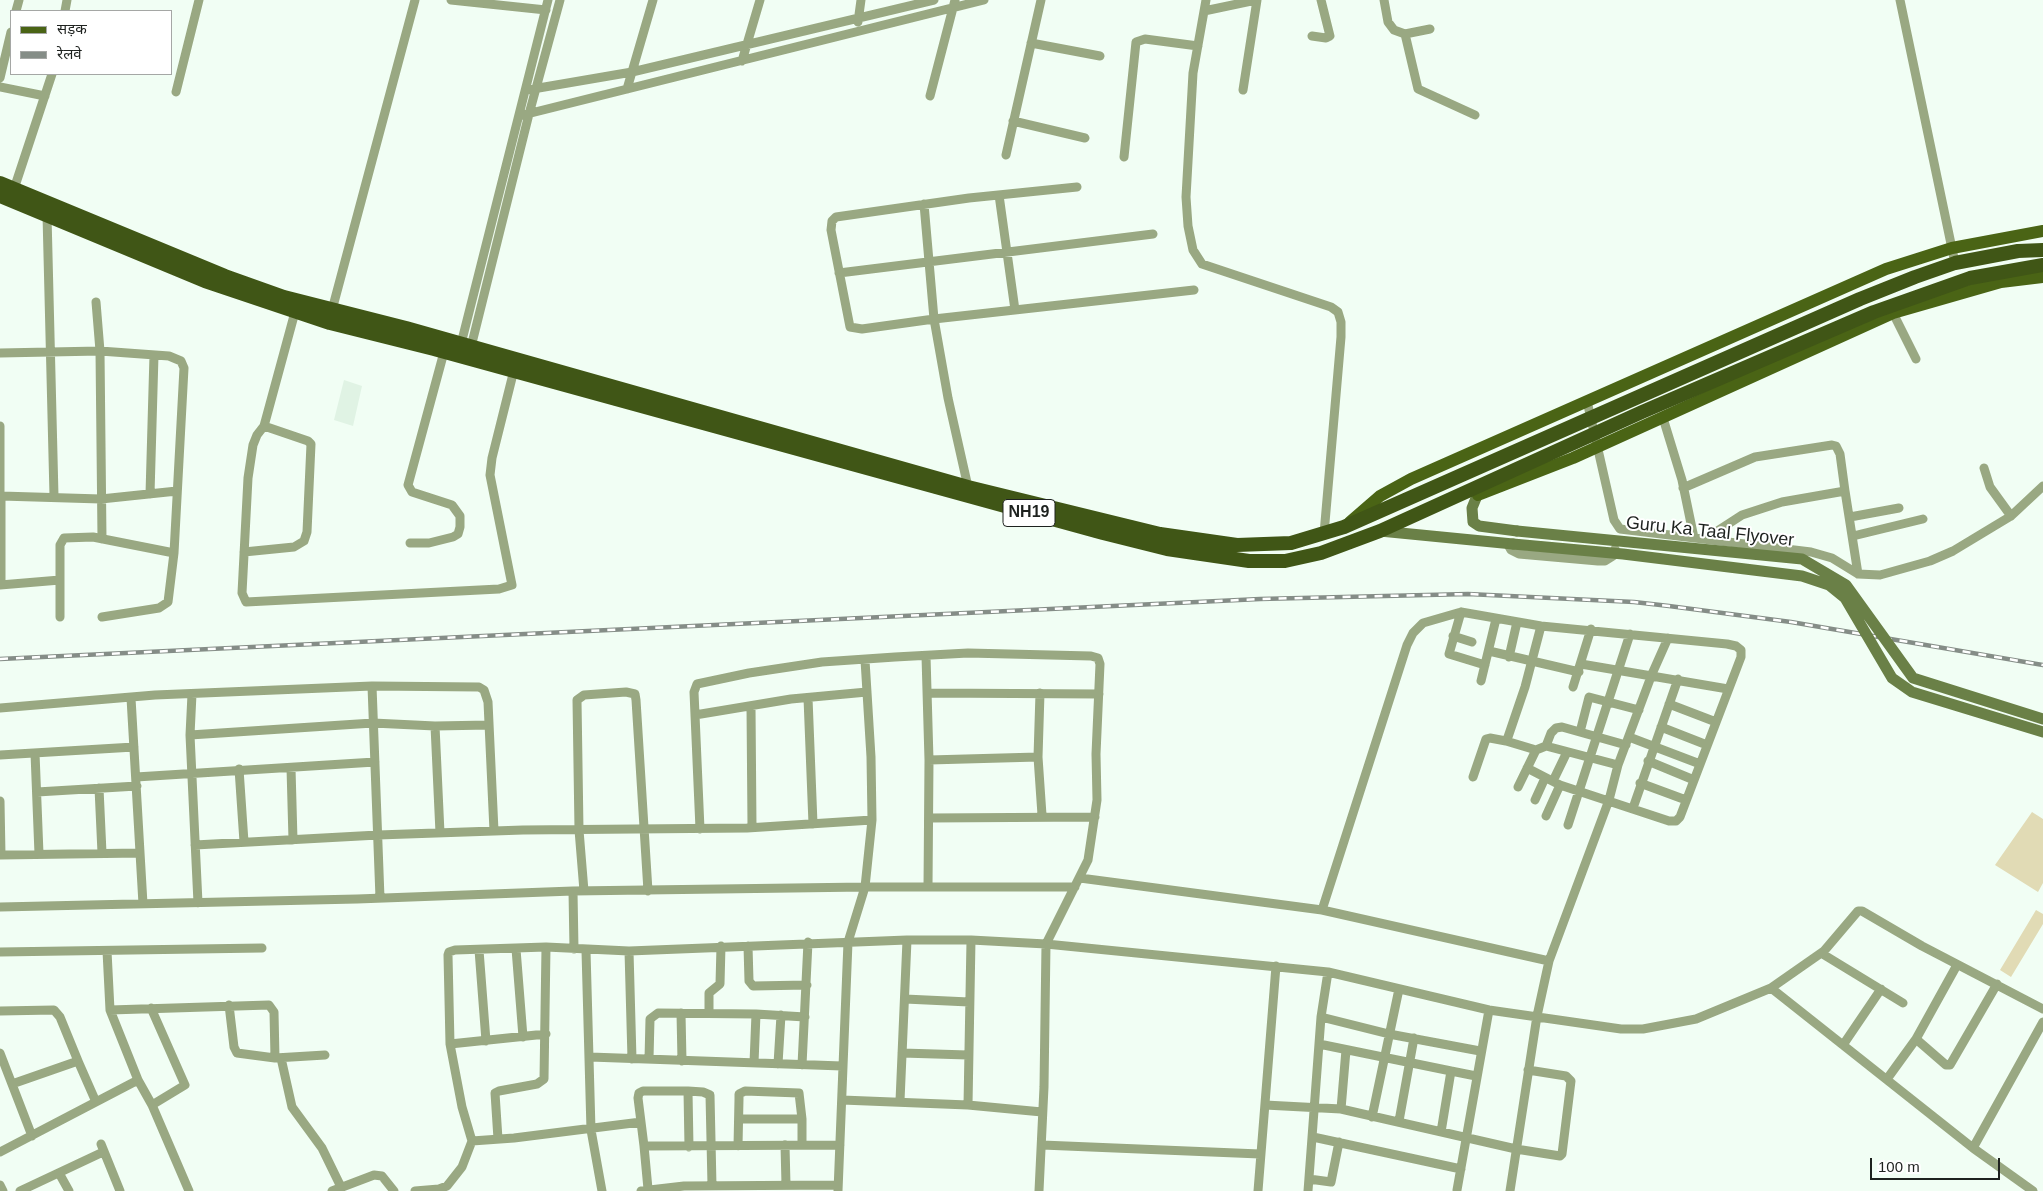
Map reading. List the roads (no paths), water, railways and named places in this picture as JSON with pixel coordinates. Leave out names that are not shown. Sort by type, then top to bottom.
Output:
[{"type":"highway","name":"NH19","points":[[0,183],[225,276],[332,310],[968,487],[1160,534],[1238,545],[1291,543],[1344,527],[1860,299],[1955,263],[2018,251],[2043,250]]},
{"type":"highway","name":"NH19","points":[[0,196],[205,281],[330,323],[514,370],[937,489],[1176,551],[1224,559],[1285,562],[1321,554],[1380,532],[1597,440],[1865,316],[1970,278],[2043,265]]},
{"type":"main road","points":[[1344,527],[1393,488],[1886,269],[1952,248],[2043,231]]},
{"type":"main road","points":[[1597,440],[1663,418],[1893,313],[2001,282],[2043,277]]},
{"type":"main road","name":"Guru Ka Taal Flyover","points":[[1480,489],[1472,508],[1473,522],[1479,526],[1802,559],[1846,585],[1913,678],[2043,719]]},
{"type":"main road","name":"Guru Ka Taal Flyover","points":[[1380,532],[1623,554],[1802,576],[1829,585],[1845,598],[1892,678],[1912,692],[2043,732]]},
{"type":"street","points":[[176,92],[199,0]]},
{"type":"street","points":[[332,310],[414,0]]},
{"type":"street","points":[[451,0],[546,10]]},
{"type":"street","points":[[466,346],[518,116],[527,90],[548,0]]},
{"type":"street","points":[[466,346],[560,0]]},
{"type":"street","points":[[627,89],[653,0]]},
{"type":"street","points":[[742,61],[760,0]]},
{"type":"street","points":[[856,33],[861,0]]},
{"type":"street","points":[[527,90],[632,72],[934,0]]},
{"type":"street","points":[[518,116],[856,33],[954,4],[984,0]]},
{"type":"street","points":[[1006,155],[1041,0]]},
{"type":"street","points":[[1206,0],[1193,73],[1186,197],[1188,226],[1193,250],[1202,264],[1331,307],[1338,312],[1341,322],[1324,534]]},
{"type":"street","points":[[1204,11],[1257,0],[1243,90]]},
{"type":"street","points":[[1312,36],[1326,38],[1330,36],[1321,0]]},
{"type":"street","points":[[1384,0],[1388,22],[1394,30],[1405,34],[1430,29]]},
{"type":"street","points":[[1900,0],[1955,263]]},
{"type":"street","points":[[930,96],[954,4]]},
{"type":"street","points":[[1405,34],[1418,89],[1475,115]]},
{"type":"street","points":[[0,78],[10,36]]},
{"type":"street","points":[[1124,157],[1136,42],[1145,39],[1198,46]]},
{"type":"street","points":[[1031,42],[1100,56]]},
{"type":"street","points":[[14,189],[52,75]]},
{"type":"street","points":[[0,87],[46,96]]},
{"type":"street","points":[[1013,122],[1085,138]]},
{"type":"street","points":[[1077,188],[924,204],[836,217],[832,221],[831,230],[850,327],[862,329],[934,319],[1194,290]]},
{"type":"street","points":[[999,195],[1015,310]]},
{"type":"street","points":[[924,204],[934,319],[948,398],[968,487]]},
{"type":"street","points":[[47,215],[54,496]]},
{"type":"street","points":[[839,273],[1153,234]]},
{"type":"street","points":[[96,302],[100,351],[100,499],[102,539]]},
{"type":"street","points":[[295,312],[264,426],[253,444],[248,478],[242,593],[243,599],[251,603],[499,589],[512,585],[490,475],[492,458],[514,370]]},
{"type":"street","points":[[1893,313],[1916,359]]},
{"type":"street","points":[[0,353],[100,351],[154,354],[176,358],[184,368],[170,595],[165,606],[102,617]]},
{"type":"street","points":[[410,543],[429,543],[453,537],[458,534],[460,527],[460,516],[452,505],[412,492],[408,485],[444,352]]},
{"type":"street","points":[[150,494],[154,354]]},
{"type":"street","points":[[1510,543],[1511,550],[1519,554],[1605,561],[1613,556],[1620,529],[1614,520],[1587,401]]},
{"type":"street","points":[[1663,418],[1683,488],[1694,538]]},
{"type":"street","points":[[0,426],[0,585],[60,580]]},
{"type":"street","points":[[244,552],[300,546],[307,532],[311,444],[308,441],[264,426]]},
{"type":"street","points":[[1683,488],[1756,457],[1832,445],[1836,446],[1840,454],[1858,574]]},
{"type":"street","points":[[1984,468],[1990,487],[2010,516]]},
{"type":"street","points":[[1620,529],[1811,552],[1832,558],[1858,574],[1880,575],[1930,561],[1953,552],[2010,516],[2043,486]]},
{"type":"street","points":[[1,496],[54,496],[100,499],[177,491]]},
{"type":"street","points":[[1704,539],[1750,513],[1782,502],[1845,492]]},
{"type":"street","points":[[1850,517],[1899,508]]},
{"type":"street","points":[[1853,536],[1923,519]]},
{"type":"street","points":[[60,617],[61,541],[68,537],[102,539],[174,553]]},
{"type":"street","points":[[1461,612],[1449,649],[1452,656],[1485,665]]},
{"type":"street","points":[[1322,910],[1407,645],[1413,632],[1423,623],[1461,612],[1541,626],[1591,629],[1736,646],[1740,650],[1740,657],[1716,722],[1680,817],[1676,821],[1669,821],[1553,781],[1528,768]]},
{"type":"street","points":[[1481,681],[1496,619]]},
{"type":"street","points":[[1509,657],[1518,622]]},
{"type":"street","points":[[1506,741],[1532,662],[1541,626]]},
{"type":"street","points":[[1573,687],[1591,629]]},
{"type":"street","points":[[1568,825],[1630,634]]},
{"type":"street","points":[[1453,636],[1472,642]]},
{"type":"street","points":[[1510,1191],[1537,1016],[1549,960],[1609,800],[1618,765],[1652,674],[1668,638]]},
{"type":"street","points":[[1489,651],[1532,662],[1580,668],[1618,669],[1728,689]]},
{"type":"street","points":[[700,828],[694,687],[702,682],[822,662],[968,653],[1094,656],[1100,664],[1095,816],[1088,860],[1046,944],[1042,1146],[1039,1191]]},
{"type":"street","points":[[926,656],[929,760],[928,887]]},
{"type":"street","points":[[712,1186],[710,1096],[703,1092],[688,1091],[643,1091],[640,1093],[645,1190],[712,1186],[770,1188],[786,1185],[838,1188],[848,942],[865,887],[872,820],[871,757],[865,660]]},
{"type":"street","points":[[1633,808],[1640,783],[1678,679]]},
{"type":"street","points":[[372,686],[380,898]]},
{"type":"street","points":[[0,708],[131,698],[155,694],[372,686],[479,687],[486,694],[494,831]]},
{"type":"street","points":[[584,891],[579,830],[577,700],[584,695],[626,692],[635,694],[636,700],[642,829],[648,891]]},
{"type":"street","points":[[695,715],[808,698],[867,692]]},
{"type":"street","points":[[928,693],[1099,694]]},
{"type":"street","points":[[1040,693],[1038,757],[1042,815]]},
{"type":"street","points":[[192,694],[190,735],[198,903]]},
{"type":"street","points":[[1580,732],[1589,697],[1639,710]]},
{"type":"street","points":[[131,698],[143,904]]},
{"type":"street","points":[[808,698],[813,824]]},
{"type":"street","points":[[1669,704],[1716,722]]},
{"type":"street","points":[[751,706],[752,827]]},
{"type":"street","points":[[190,735],[373,723],[434,726],[489,725]]},
{"type":"street","points":[[434,726],[440,833]]},
{"type":"street","points":[[1661,726],[1707,744]]},
{"type":"street","points":[[1546,746],[1556,728],[1596,737],[1654,746],[1700,764]]},
{"type":"street","points":[[1473,777],[1486,739],[1490,738],[1536,750],[1546,746],[1618,765]]},
{"type":"street","points":[[0,755],[134,747]]},
{"type":"street","points":[[1518,787],[1536,750]]},
{"type":"street","points":[[1546,816],[1553,781],[1567,752]]},
{"type":"street","points":[[35,753],[40,854]]},
{"type":"street","points":[[929,760],[1038,757]]},
{"type":"street","points":[[37,792],[99,788],[192,772],[375,762]]},
{"type":"street","points":[[1648,762],[1694,780]]},
{"type":"street","points":[[291,768],[293,840]]},
{"type":"street","points":[[240,769],[244,842]]},
{"type":"street","points":[[1535,800],[1553,781]]},
{"type":"street","points":[[1640,783],[1686,800]]},
{"type":"street","points":[[99,788],[102,853]]},
{"type":"street","points":[[0,801],[1,855],[140,853]]},
{"type":"street","points":[[929,818],[1042,815],[1095,816]]},
{"type":"street","points":[[195,845],[378,835],[494,831],[752,827],[872,820]]},
{"type":"street","points":[[1080,878],[1322,910],[1549,960]]},
{"type":"street","points":[[0,907],[380,898],[573,891],[865,887],[1075,887]]},
{"type":"street","points":[[573,891],[574,949]]},
{"type":"street","points":[[415,1191],[439,1189],[447,1186],[462,1167],[472,1141],[462,1107],[450,1044],[450,952],[546,947],[629,951],[808,942],[907,940],[971,940],[1046,944],[1328,972],[1488,1010],[1621,1029],[1643,1029],[1696,1019],[1771,988],[1821,953],[1858,911],[1862,911],[2043,1009]]},
{"type":"street","points":[[900,1101],[907,940]]},
{"type":"street","points":[[968,1105],[971,940]]},
{"type":"street","points":[[802,1065],[808,942]]},
{"type":"street","points":[[709,1013],[709,993],[720,984],[721,946]]},
{"type":"street","points":[[748,946],[749,981],[753,986],[807,985]]},
{"type":"street","points":[[498,1140],[495,1094],[499,1091],[542,1082],[545,1075],[546,947]]},
{"type":"street","points":[[0,952],[262,948]]},
{"type":"street","points":[[516,949],[523,1037]]},
{"type":"street","points":[[479,950],[486,1041]]},
{"type":"street","points":[[586,950],[590,1057],[590,1130],[602,1191]]},
{"type":"street","points":[[107,951],[110,1010],[138,1080],[152,1105],[188,1191]]},
{"type":"street","points":[[629,951],[632,1059]]},
{"type":"street","points":[[1821,953],[1904,1003]]},
{"type":"street","points":[[1887,1079],[1916,1039],[1957,964]]},
{"type":"street","points":[[1258,1191],[1276,966]]},
{"type":"street","points":[[1308,1191],[1316,1106],[1321,1017],[1328,972]]},
{"type":"street","points":[[1916,1039],[1946,1065],[1950,1065],[1997,984]]},
{"type":"street","points":[[1372,1117],[1399,988]]},
{"type":"street","points":[[1771,988],[1973,1148],[2033,1191]]},
{"type":"street","points":[[1843,1045],[1881,989]]},
{"type":"street","points":[[905,998],[969,1002]]},
{"type":"street","points":[[110,1010],[229,1005],[272,1007],[278,1058],[292,1107],[322,1148],[341,1187]]},
{"type":"street","points":[[229,1005],[234,1047],[237,1053],[278,1058],[325,1055]]},
{"type":"street","points":[[151,1008],[185,1085],[152,1105]]},
{"type":"street","points":[[0,1011],[54,1010],[60,1017],[96,1102]]},
{"type":"street","points":[[1457,1190],[1488,1010]]},
{"type":"street","points":[[649,1059],[650,1020],[658,1013],[756,1014],[805,1017]]},
{"type":"street","points":[[681,1013],[682,1061]]},
{"type":"street","points":[[754,1063],[756,1014]]},
{"type":"street","points":[[778,1064],[781,1015]]},
{"type":"street","points":[[1321,1017],[1389,1034],[1480,1051]]},
{"type":"street","points":[[1973,1148],[2043,1022]]},
{"type":"street","points":[[450,1044],[546,1034]]},
{"type":"street","points":[[1399,1121],[1414,1038]]},
{"type":"street","points":[[1319,1044],[1476,1076]]},
{"type":"street","points":[[1341,1109],[1346,1050]]},
{"type":"street","points":[[0,1053],[32,1136]]},
{"type":"street","points":[[902,1053],[968,1055]]},
{"type":"street","points":[[590,1057],[842,1066]]},
{"type":"street","points":[[12,1084],[78,1061]]},
{"type":"street","points":[[1265,1105],[1316,1106],[1341,1109],[1558,1157],[1562,1154],[1571,1081],[1566,1076],[1528,1070]]},
{"type":"street","points":[[1441,1132],[1451,1071]]},
{"type":"street","points":[[0,1152],[138,1080]]},
{"type":"street","points":[[688,1091],[689,1147]]},
{"type":"street","points":[[738,1146],[740,1094],[745,1091],[799,1093],[802,1145]]},
{"type":"street","points":[[842,1100],[968,1105],[1042,1112]]},
{"type":"street","points":[[739,1119],[802,1119]]},
{"type":"street","points":[[472,1141],[590,1130],[641,1122]]},
{"type":"street","points":[[1313,1138],[1461,1169]]},
{"type":"street","points":[[1309,1179],[1332,1182],[1339,1142]]},
{"type":"street","points":[[785,1145],[786,1185]]},
{"type":"street","points":[[644,1146],[840,1145]]},
{"type":"street","points":[[1042,1146],[1260,1154]]},
{"type":"street","points":[[20,1191],[60,1174],[102,1148],[120,1191]]},
{"type":"street","points":[[60,1174],[69,1191]]},
{"type":"street","points":[[332,1191],[374,1175],[382,1176],[394,1191]]},
{"type":"street","points":[[0,1185],[3,1191]]},
{"type":"railway","points":[[0,659],[1260,599],[1468,594],[1634,602],[1669,606],[1791,622],[2043,665]]}]
